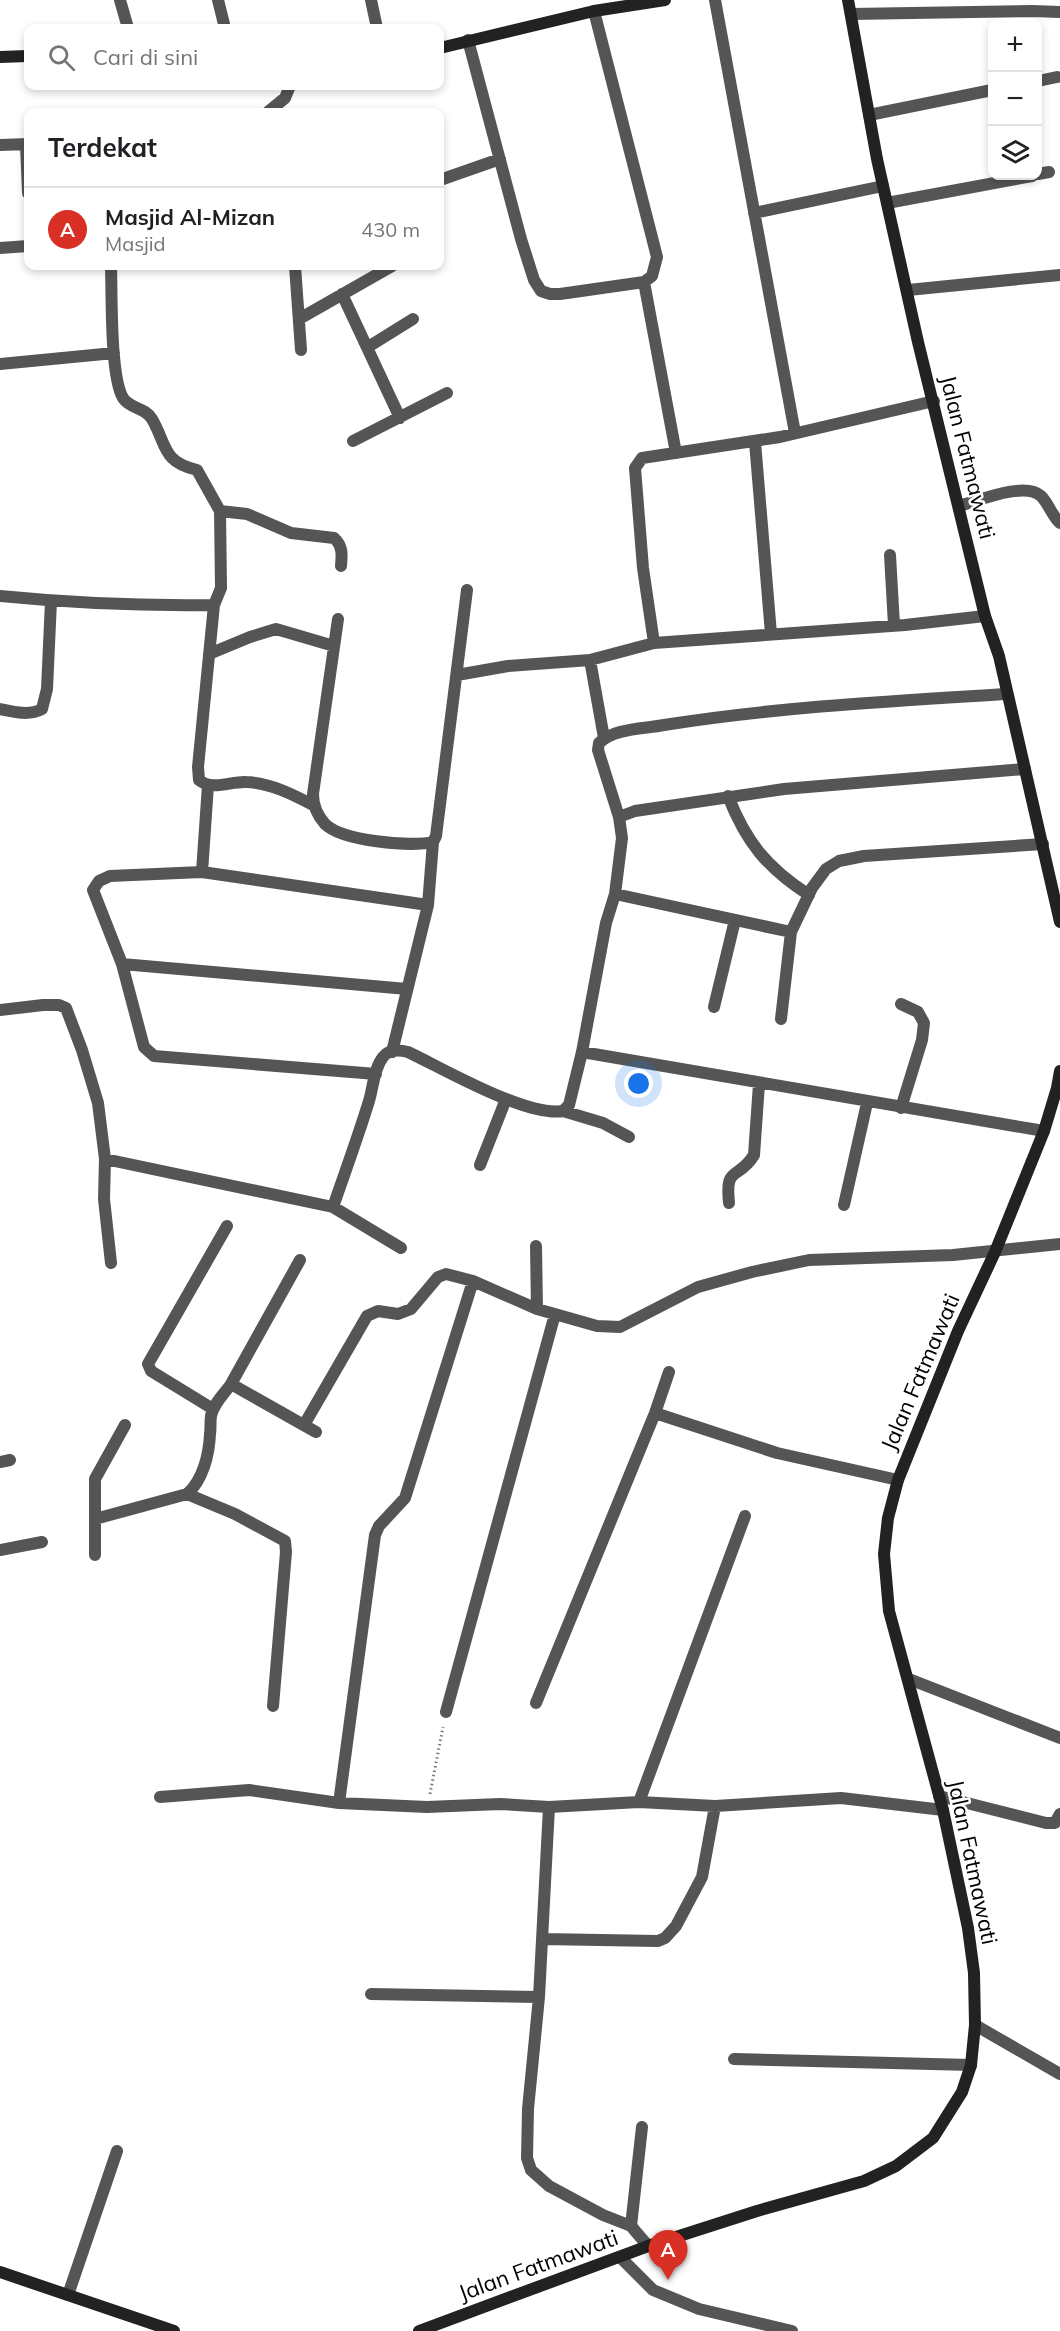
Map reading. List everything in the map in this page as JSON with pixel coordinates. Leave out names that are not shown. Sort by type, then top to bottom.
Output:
[{"type":"street","points":[[120,0],[127,24]]},
{"type":"street","points":[[218,0],[224,24]]},
{"type":"street","points":[[371,0],[376,24]]},
{"type":"street","points":[[444,47],[594,11],[665,0]]},
{"type":"street","points":[[715,0],[795,434]]},
{"type":"street","name":"Jalan Fatmawati","points":[[848,0],[883,186],[918,342],[985,616],[999,656],[1060,922]]},
{"type":"street","points":[[468,40],[521,239],[534,280],[541,291],[560,294],[644,282],[652,276],[657,256],[594,11]]},
{"type":"street","points":[[851,14],[1060,12]]},
{"type":"street","points":[[0,57],[24,56]]},
{"type":"street","points":[[1042,80],[1057,77]]},
{"type":"street","points":[[286,108],[285,98],[288,90]]},
{"type":"street","points":[[869,115],[988,91]]},
{"type":"street","points":[[273,108],[285,98]]},
{"type":"street","points":[[0,145],[24,144]]},
{"type":"street","points":[[444,179],[500,159]]},
{"type":"street","points":[[887,203],[1011,180]]},
{"type":"street","points":[[754,213],[883,186]]},
{"type":"street","points":[[0,248],[24,246]]},
{"type":"street","points":[[111,270],[114,353],[119,390],[124,400],[150,415],[159,431],[165,450],[174,462],[197,470],[220,511],[221,588],[214,604],[198,766],[199,780],[208,785],[243,782],[266,784],[313,805],[326,825],[336,831],[373,841],[420,845],[433,842]]},
{"type":"street","points":[[295,270],[301,350]]},
{"type":"street","points":[[299,319],[385,270]]},
{"type":"street","points":[[908,291],[1060,275]]},
{"type":"street","points":[[644,282],[676,453]]},
{"type":"street","points":[[342,294],[400,418]]},
{"type":"street","points":[[368,347],[413,319]]},
{"type":"street","points":[[0,364],[114,353]]},
{"type":"street","points":[[353,441],[447,393]]},
{"type":"street","points":[[654,643],[643,568],[635,468],[642,458],[755,442],[933,401]]},
{"type":"street","points":[[755,442],[771,634]]},
{"type":"street","points":[[959,506],[1015,490],[1031,491],[1041,495],[1054,518],[1060,523]]},
{"type":"street","points":[[220,511],[246,514],[291,533],[334,538],[342,550],[341,566]]},
{"type":"street","points":[[890,555],[894,625]]},
{"type":"street","points":[[392,1052],[428,905],[433,842],[436,836],[467,590]]},
{"type":"street","points":[[0,596],[151,606],[214,604]]},
{"type":"street","points":[[0,709],[18,713],[36,713],[42,709],[47,689],[51,601]]},
{"type":"street","points":[[457,675],[508,666],[590,660],[654,643],[985,616]]},
{"type":"street","points":[[313,805],[338,619]]},
{"type":"street","points":[[209,654],[276,629],[334,646]]},
{"type":"street","points":[[590,660],[604,738]]},
{"type":"street","points":[[563,1111],[572,1099],[582,1053],[606,923],[615,894],[622,838],[619,817],[598,750],[599,743],[604,738],[616,733],[687,722],[846,703],[1006,694]]},
{"type":"street","points":[[619,817],[635,811],[784,789],[1025,769]]},
{"type":"street","points":[[202,872],[208,785]]},
{"type":"street","points":[[728,796],[734,812],[761,856],[783,878],[809,894]]},
{"type":"street","points":[[781,1019],[791,932],[809,894],[826,868],[839,861],[864,856],[1043,844]]},
{"type":"street","points":[[376,1074],[154,1056],[144,1047],[122,964],[93,890],[99,881],[110,876],[202,872],[428,905]]},
{"type":"street","points":[[615,894],[791,932]]},
{"type":"street","points":[[714,1007],[735,920]]},
{"type":"street","points":[[122,964],[407,989]]},
{"type":"street","points":[[901,1004],[918,1012],[924,1023],[922,1040],[901,1108]]},
{"type":"street","points":[[0,1010],[43,1005],[59,1005],[66,1008],[98,1103],[105,1158],[104,1199],[111,1263]]},
{"type":"street","points":[[333,1207],[384,1055],[400,1050],[506,1099],[544,1111],[563,1111],[603,1123],[629,1137]]},
{"type":"street","points":[[582,1053],[867,1103],[1044,1131]]},
{"type":"street","name":"Jalan Fatmawati","points":[[419,2331],[648,2246],[757,2211],[864,2181],[896,2166],[933,2138],[962,2092],[971,2065],[975,2025],[973,1962],[943,1810],[889,1611],[884,1554],[888,1518],[898,1480],[958,1331],[995,1252],[1044,1131],[1060,1071]]},
{"type":"street","points":[[729,1203],[728,1180],[731,1174],[750,1162],[754,1155],[759,1084]]},
{"type":"street","points":[[480,1165],[506,1099]]},
{"type":"street","points":[[844,1205],[867,1103]]},
{"type":"street","points":[[105,1158],[333,1207],[401,1248]]},
{"type":"street","points":[[213,1409],[151,1371],[148,1364],[227,1226]]},
{"type":"street","points":[[304,1425],[367,1316],[378,1311],[398,1314],[411,1309],[438,1277],[446,1274],[473,1281],[555,1314],[597,1326],[620,1327],[698,1287],[752,1272],[809,1260],[995,1252],[1060,1244]]},
{"type":"street","points":[[536,1246],[537,1308]]},
{"type":"street","points":[[95,1519],[187,1494],[199,1480],[205,1461],[213,1409],[231,1384],[300,1260]]},
{"type":"street","points":[[339,1803],[375,1535],[379,1526],[405,1498],[473,1281]]},
{"type":"street","points":[[446,1712],[555,1314]]},
{"type":"street","points":[[536,1703],[655,1413],[669,1372]]},
{"type":"street","points":[[231,1384],[316,1432]]},
{"type":"street","points":[[655,1413],[777,1453],[898,1480]]},
{"type":"street","points":[[95,1555],[95,1479],[125,1425]]},
{"type":"street","points":[[187,1494],[236,1514],[285,1541],[273,1706]]},
{"type":"street","points":[[639,1802],[745,1516]]},
{"type":"street","points":[[0,1550],[42,1542]]},
{"type":"street","points":[[909,1679],[1060,1738]]},
{"type":"street","points":[[160,1797],[249,1790],[339,1803],[427,1807],[500,1804],[549,1807],[639,1802],[715,1806],[841,1798],[943,1810]]},
{"type":"street","points":[[939,1796],[1046,1823],[1055,1823],[1060,1814]]},
{"type":"street","points":[[542,1939],[658,1941],[664,1938],[676,1926],[702,1877],[715,1806]]},
{"type":"street","points":[[549,1807],[539,1997],[528,2109],[526,2148],[529,2165],[536,2176],[549,2186],[603,2215],[631,2226],[648,2246]]},
{"type":"street","points":[[371,1994],[539,1997]]},
{"type":"street","points":[[975,2025],[1060,2074]]},
{"type":"street","points":[[734,2059],[971,2065]]},
{"type":"street","points":[[631,2226],[642,2127]]},
{"type":"street","points":[[68,2295],[117,2151]]},
{"type":"street","points":[[620,2257],[653,2290],[699,2309],[792,2331]]},
{"type":"street","points":[[0,2272],[174,2331]]},
{"type":"path","points":[[427,1807],[446,1712]]},
{"type":"place","name":"Masjid Al-Mizan","points":[[668,2280]]}]
